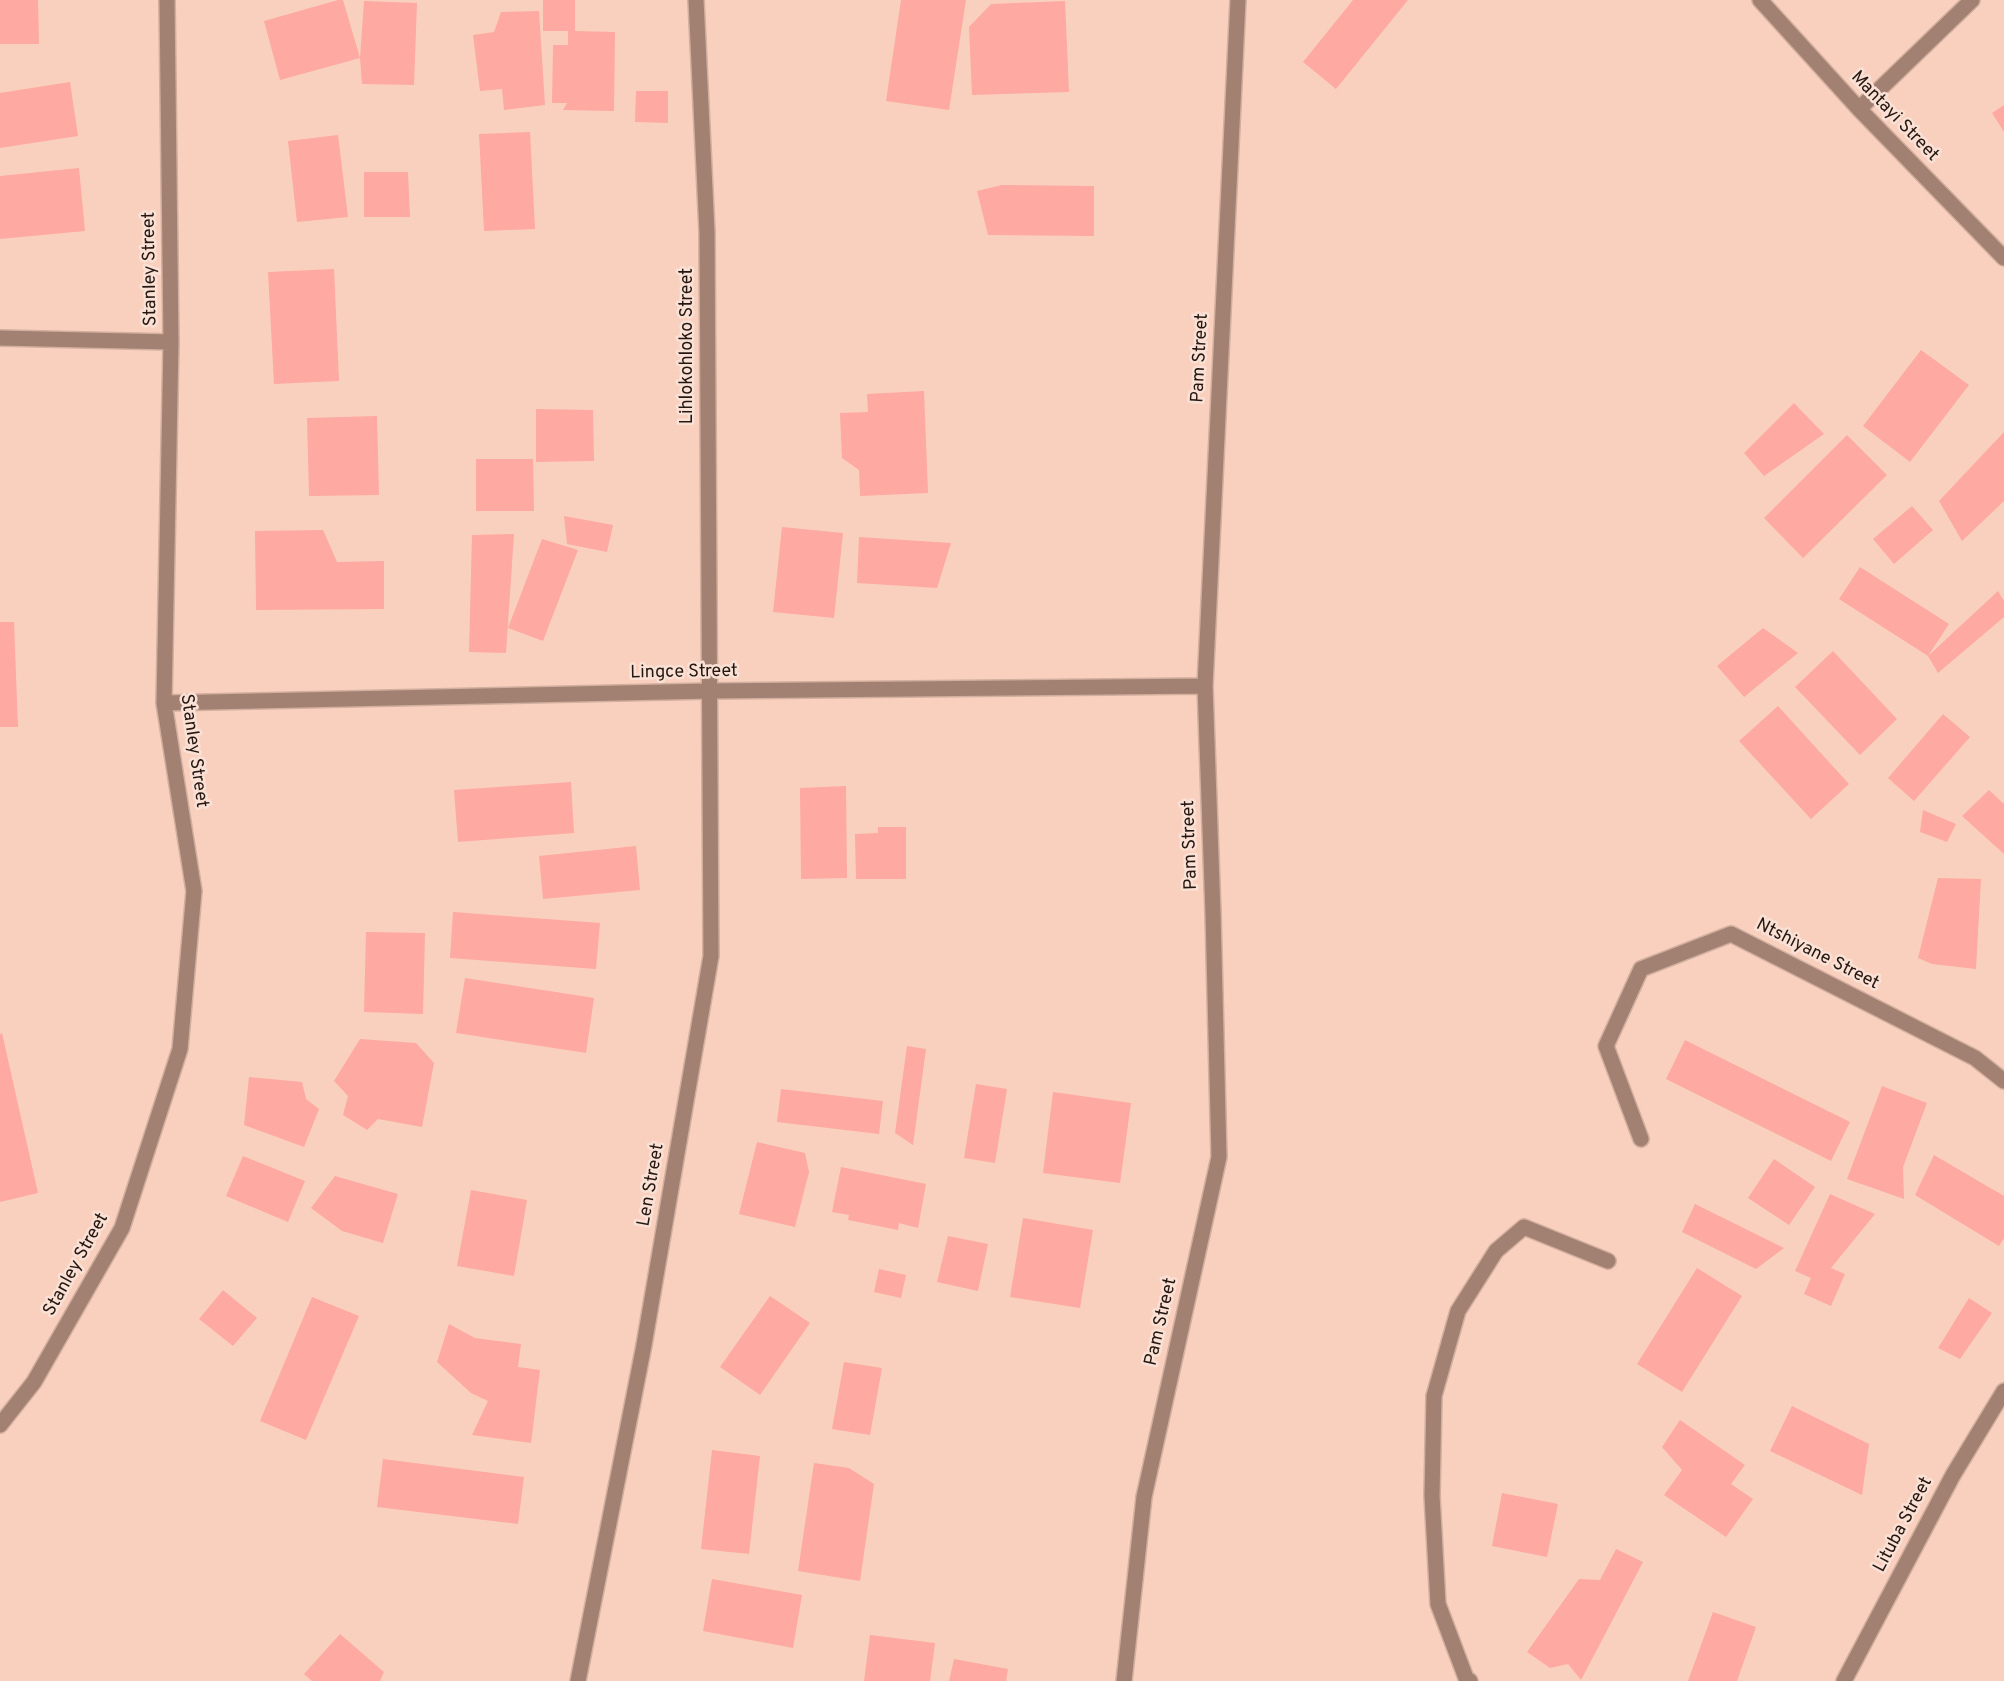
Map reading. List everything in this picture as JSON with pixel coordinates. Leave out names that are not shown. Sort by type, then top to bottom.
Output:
[{"type":"street","name":"Stanley Street","points":[[0,1425],[34,1382],[122,1228],[180,1049],[194,891],[164,703],[171,342],[167,0]]},
{"type":"street","name":"Lihlokohloko Street","points":[[696,0],[707,232],[710,691]]},
{"type":"street","name":"Pam Street","points":[[1124,1681],[1144,1497],[1219,1157],[1204,686],[1239,0]]},
{"type":"street","name":"Mantayi Street","points":[[1760,0],[1859,110],[2004,258]]},
{"type":"street","points":[[1859,110],[1972,0]]},
{"type":"street","points":[[0,338],[171,342]]},
{"type":"street","name":"Lingce Street","points":[[164,703],[710,691],[1204,686]]},
{"type":"street","name":"Len Street","points":[[578,1681],[644,1345],[711,956],[710,691]]},
{"type":"street","name":"Ntshiyane Street","points":[[1641,1139],[1606,1046],[1641,969],[1731,934],[1975,1058],[2004,1081]]},
{"type":"street","points":[[1470,1681],[1466,1678],[1438,1604],[1432,1496],[1434,1396],[1458,1311],[1496,1251],[1524,1227],[1608,1261]]},
{"type":"street","name":"Lituba Street","points":[[1844,1681],[1953,1476],[2004,1391]]},
{"type":"building","points":[[0,0],[38,0],[39,44],[0,44]]},
{"type":"building","points":[[343,0],[360,58],[280,80],[264,21]]},
{"type":"building","points":[[543,0],[575,0],[575,31],[615,32],[614,111],[563,110],[567,103],[552,103],[553,45],[568,45],[568,31],[543,31]]},
{"type":"building","points":[[901,0],[966,0],[949,110],[886,101]]},
{"type":"building","points":[[1353,0],[1408,0],[1336,89],[1303,62]]},
{"type":"building","points":[[364,1],[417,3],[414,85],[362,84],[360,58]]},
{"type":"building","points":[[1065,1],[1069,92],[972,95],[969,27],[991,4]]},
{"type":"building","points":[[539,11],[545,105],[504,110],[502,89],[480,91],[473,35],[494,32],[501,12]]},
{"type":"building","points":[[70,82],[78,136],[0,148],[0,93]]},
{"type":"building","points":[[636,91],[668,91],[668,123],[635,122]]},
{"type":"building","points":[[2004,105],[2004,132],[1992,113]]},
{"type":"building","points":[[530,132],[535,229],[484,231],[479,134]]},
{"type":"building","points":[[338,135],[348,217],[297,222],[288,141]]},
{"type":"building","points":[[79,168],[85,231],[0,239],[0,176]]},
{"type":"building","points":[[364,172],[408,172],[410,217],[364,217]]},
{"type":"building","points":[[1002,185],[1094,186],[1094,236],[988,235],[977,191]]},
{"type":"building","points":[[334,269],[339,381],[274,384],[268,272]]},
{"type":"building","points":[[1921,350],[1969,385],[1910,462],[1863,426]]},
{"type":"building","points":[[924,391],[928,493],[860,496],[859,470],[842,458],[840,413],[868,412],[867,394]]},
{"type":"building","points":[[1794,403],[1824,434],[1764,476],[1744,453]]},
{"type":"building","points":[[536,409],[593,410],[594,461],[536,462]]},
{"type":"building","points":[[377,416],[379,495],[309,496],[307,418]]},
{"type":"building","points":[[2004,432],[2004,501],[1962,541],[1939,501]]},
{"type":"building","points":[[1847,435],[1887,475],[1803,558],[1764,518]]},
{"type":"building","points":[[476,459],[533,459],[534,511],[476,511]]},
{"type":"building","points":[[1912,506],[1933,530],[1894,564],[1873,539]]},
{"type":"building","points":[[564,516],[613,525],[607,552],[567,544]]},
{"type":"building","points":[[782,527],[843,533],[834,618],[773,612]]},
{"type":"building","points":[[323,530],[337,562],[384,561],[384,609],[256,610],[255,531]]},
{"type":"building","points":[[514,534],[506,653],[469,652],[472,535]]},
{"type":"building","points":[[859,537],[951,543],[937,588],[857,583]]},
{"type":"building","points":[[542,539],[578,550],[543,641],[508,628]]},
{"type":"building","points":[[1860,567],[1949,624],[1928,656],[1839,599]]},
{"type":"building","points":[[1998,591],[2004,601],[2004,617],[1938,673],[1928,656]]},
{"type":"building","points":[[0,622],[14,622],[18,727],[0,727]]},
{"type":"building","points":[[1763,628],[1798,653],[1744,697],[1717,666]]},
{"type":"building","points":[[1833,651],[1897,719],[1860,755],[1795,687]]},
{"type":"building","points":[[1778,706],[1849,784],[1811,819],[1739,741]]},
{"type":"building","points":[[1943,714],[1970,737],[1914,801],[1888,778]]},
{"type":"building","points":[[571,782],[574,833],[458,842],[454,790]]},
{"type":"building","points":[[846,786],[847,878],[801,879],[800,788]]},
{"type":"building","points":[[1989,790],[2004,804],[2004,854],[1962,816]]},
{"type":"building","points":[[1923,810],[1956,824],[1947,842],[1920,832]]},
{"type":"building","points":[[878,827],[906,827],[906,879],[856,879],[855,834],[878,833]]},
{"type":"building","points":[[636,846],[640,890],[543,899],[539,856]]},
{"type":"building","points":[[1938,878],[1981,879],[1976,969],[1932,964],[1918,958]]},
{"type":"building","points":[[453,912],[600,923],[596,969],[450,958]]},
{"type":"building","points":[[366,932],[425,933],[423,1014],[364,1012]]},
{"type":"building","points":[[465,978],[594,998],[586,1053],[456,1033]]},
{"type":"building","points":[[2,1033],[38,1193],[0,1202],[0,1034]]},
{"type":"building","points":[[360,1039],[416,1043],[434,1063],[422,1127],[378,1119],[367,1130],[343,1115],[348,1096],[334,1081]]},
{"type":"building","points":[[1685,1040],[1850,1122],[1831,1161],[1666,1079]]},
{"type":"building","points":[[907,1046],[926,1049],[913,1145],[895,1133]]},
{"type":"building","points":[[249,1077],[302,1082],[306,1099],[319,1109],[304,1147],[244,1125]]},
{"type":"building","points":[[976,1084],[1007,1089],[995,1163],[964,1158]]},
{"type":"building","points":[[1882,1086],[1927,1103],[1903,1167],[1904,1199],[1847,1179]]},
{"type":"building","points":[[781,1089],[883,1101],[879,1134],[777,1122]]},
{"type":"building","points":[[1053,1092],[1131,1103],[1120,1183],[1043,1173]]},
{"type":"building","points":[[757,1142],[805,1153],[809,1172],[795,1227],[739,1214]]},
{"type":"building","points":[[1934,1155],[2004,1196],[2004,1238],[1999,1246],[1915,1195]]},
{"type":"building","points":[[243,1156],[305,1181],[288,1222],[226,1196]]},
{"type":"building","points":[[1774,1159],[1815,1187],[1789,1225],[1748,1198]]},
{"type":"building","points":[[841,1167],[926,1184],[918,1228],[899,1223],[898,1230],[848,1220],[849,1215],[832,1212]]},
{"type":"building","points":[[335,1176],[398,1194],[383,1243],[342,1231],[311,1208]]},
{"type":"building","points":[[471,1190],[527,1200],[514,1276],[457,1266]]},
{"type":"building","points":[[1830,1194],[1875,1214],[1831,1268],[1845,1274],[1831,1306],[1804,1294],[1811,1278],[1795,1271]]},
{"type":"building","points":[[1695,1204],[1784,1248],[1756,1269],[1682,1232]]},
{"type":"building","points":[[1023,1218],[1093,1230],[1080,1308],[1010,1297]]},
{"type":"building","points":[[948,1236],[988,1244],[978,1291],[937,1282]]},
{"type":"building","points":[[1697,1268],[1742,1296],[1682,1392],[1637,1364]]},
{"type":"building","points":[[879,1269],[906,1275],[901,1298],[874,1292]]},
{"type":"building","points":[[223,1290],[257,1318],[233,1346],[199,1319]]},
{"type":"building","points":[[770,1296],[810,1323],[760,1395],[720,1367]]},
{"type":"building","points":[[312,1297],[359,1316],[306,1440],[260,1421]]},
{"type":"building","points":[[1969,1298],[1992,1313],[1960,1359],[1938,1348]]},
{"type":"building","points":[[449,1324],[475,1338],[521,1344],[518,1367],[540,1370],[531,1443],[472,1435],[488,1401],[471,1393],[437,1362]]},
{"type":"building","points":[[844,1362],[882,1368],[870,1435],[832,1429]]},
{"type":"building","points":[[1792,1406],[1869,1444],[1862,1495],[1770,1451]]},
{"type":"building","points":[[1680,1420],[1745,1465],[1731,1484],[1753,1499],[1726,1537],[1664,1495],[1682,1470],[1662,1447]]},
{"type":"building","points":[[712,1450],[760,1456],[749,1554],[701,1549]]},
{"type":"building","points":[[383,1459],[524,1477],[518,1524],[377,1507]]},
{"type":"building","points":[[814,1463],[849,1468],[874,1484],[860,1581],[798,1571]]},
{"type":"building","points":[[1502,1493],[1558,1504],[1547,1557],[1492,1546]]},
{"type":"building","points":[[1616,1549],[1643,1562],[1581,1680],[1568,1664],[1550,1668],[1527,1652],[1579,1579],[1600,1580]]},
{"type":"building","points":[[712,1579],[802,1595],[793,1648],[703,1631]]},
{"type":"building","points":[[1713,1612],[1756,1627],[1737,1681],[1688,1681]]},
{"type":"building","points":[[340,1634],[384,1672],[380,1681],[312,1681],[304,1674]]},
{"type":"building","points":[[870,1635],[935,1643],[930,1681],[864,1681]]},
{"type":"building","points":[[954,1659],[1008,1669],[1006,1681],[949,1681]]}]
